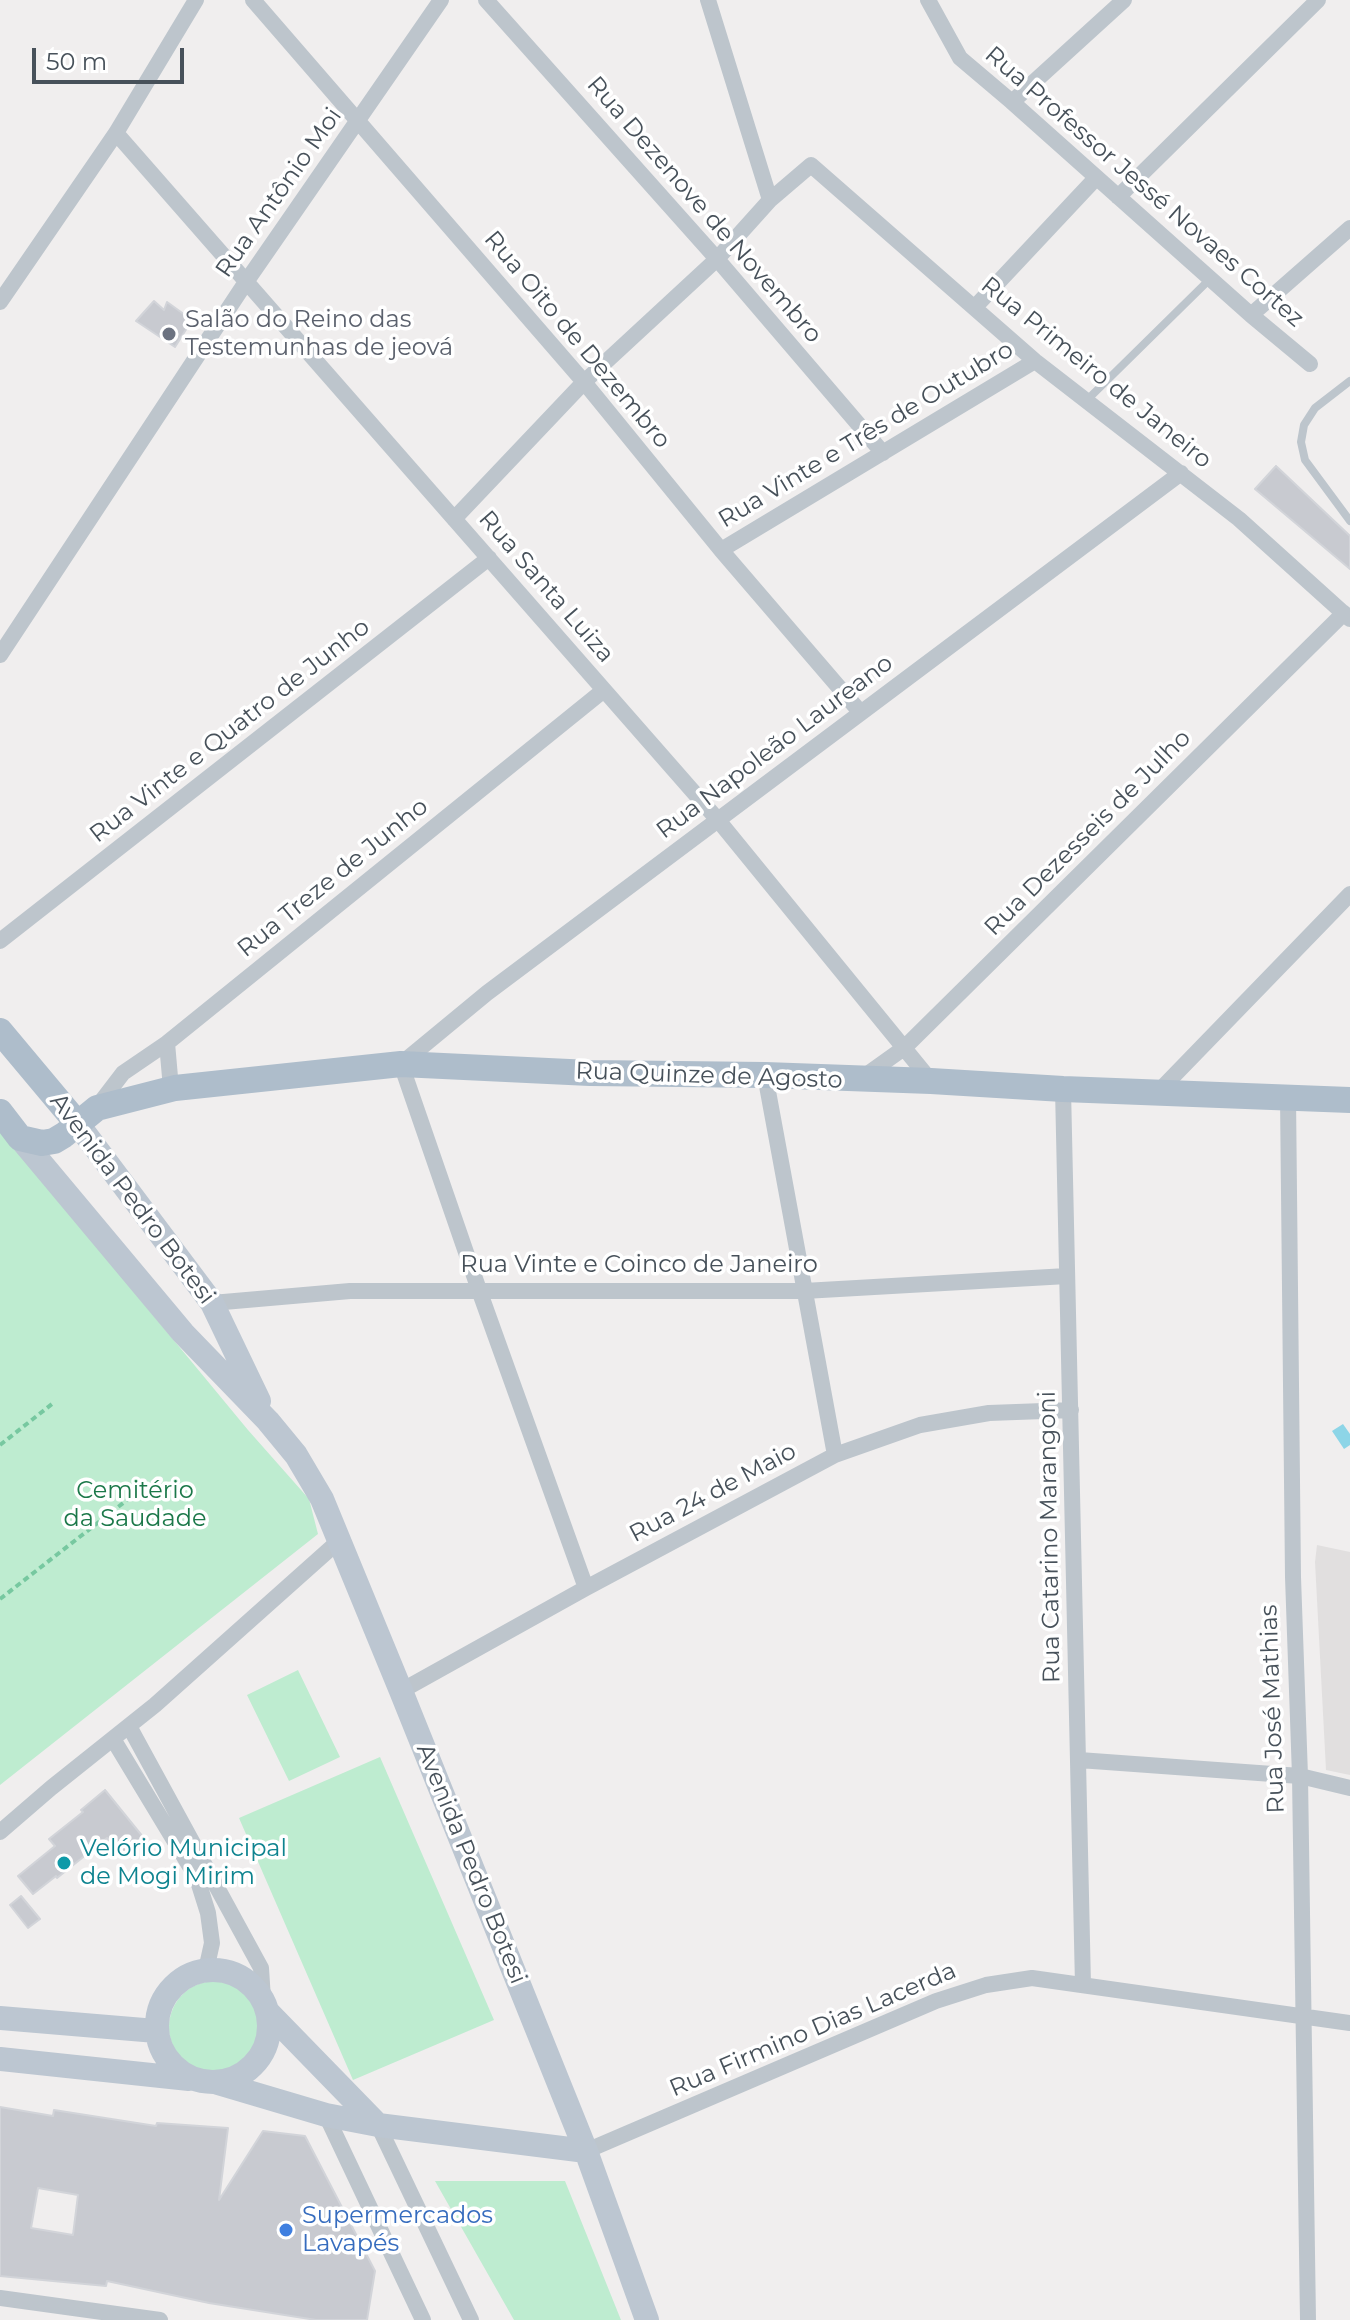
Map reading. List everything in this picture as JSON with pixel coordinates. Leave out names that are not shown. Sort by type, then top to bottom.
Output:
[{"type":"main road","name":"Avenida Pedro Botesi","points":[[0,1031],[87,1116],[212,1303],[268,1421]]},
{"type":"main road","name":"Rua Quinze de Agosto","points":[[20,1138],[42,1143],[54,1141],[87,1116],[175,1088],[401,1064],[590,1073],[931,1081],[1350,1100]]},
{"type":"main road","name":"Avenida Pedro Botesi","points":[[0,1112],[183,1333],[268,1421],[296,1455],[322,1499],[586,2151],[647,2320]]},
{"type":"main road","points":[[192,2079],[178,2072],[159,2046],[157,2014],[163,1997],[189,1975],[206,1970],[224,1971],[241,1977],[255,1988],[265,2006],[378,2125]]},
{"type":"main road","points":[[218,2083],[237,2077],[253,2066],[264,2050],[269,2031],[265,2006]]},
{"type":"main road","points":[[0,2018],[156,2031]]},
{"type":"main road","points":[[0,2059],[218,2083],[326,2115],[378,2125],[586,2151]]},
{"type":"street","points":[[0,302],[116,133],[196,0]]},
{"type":"street","name":"Rua Oito de Dezembro","points":[[253,0],[584,382],[721,550],[861,713]]},
{"type":"street","name":"Rua Antônio Moi","points":[[0,655],[246,282],[441,0]]},
{"type":"street","name":"Rua Dezenove de Novembro","points":[[486,0],[717,259],[883,453]]},
{"type":"street","name":"Rua Professor Jessé Novaes Cortez","points":[[928,0],[960,58],[1310,364]]},
{"type":"street","points":[[1012,102],[1124,0]]},
{"type":"street","points":[[1118,197],[1318,0]]},
{"type":"street","points":[[454,519],[584,382],[717,259],[770,200],[710,1]]},
{"type":"street","name":"Rua Santa Luiza","points":[[116,133],[718,820],[931,1081]]},
{"type":"street","name":"Rua Primeiro de Janeiro","points":[[770,200],[811,165],[1035,361],[1239,519],[1347,616]]},
{"type":"street","points":[[975,307],[1096,178]]},
{"type":"street","points":[[1251,315],[1350,228]]},
{"type":"street","name":"Rua Vinte e Três de Outubro","points":[[721,550],[1035,361]]},
{"type":"street","name":"Rua Napoleão Laureano","points":[[401,1064],[487,993],[1181,473]]},
{"type":"street","name":"Rua Vinte e Quatro de Junho","points":[[0,941],[489,558]]},
{"type":"street","name":"Rua Dezesseis de Julho","points":[[859,1080],[904,1048],[1347,616]]},
{"type":"street","name":"Rua Treze de Junho","points":[[87,1116],[123,1073],[167,1043],[604,690]]},
{"type":"street","points":[[1159,1091],[1350,894]]},
{"type":"street","points":[[167,1043],[170,1077],[175,1088]]},
{"type":"street","points":[[401,1064],[586,1588]]},
{"type":"street","points":[[765,1075],[835,1455]]},
{"type":"street","name":"Rua Catarino Marangoni","points":[[1063,1089],[1083,1985]]},
{"type":"street","name":"Rua José Mathias","points":[[1288,1096],[1293,1577],[1300,1776],[1308,2320]]},
{"type":"street","name":"Rua Vinte e Coinco de Janeiro","points":[[212,1303],[350,1291],[804,1291],[1067,1276]]},
{"type":"street","name":"Rua 24 de Maio","points":[[401,1691],[835,1455],[920,1425],[989,1413],[1071,1410]]},
{"type":"street","points":[[0,1832],[129,1726],[340,1540]]},
{"type":"street","points":[[129,1726],[261,1968],[265,2006]]},
{"type":"street","points":[[113,1739],[197,1878],[208,1913],[212,1943],[206,1970]]},
{"type":"street","points":[[1079,1760],[1300,1776],[1350,1788]]},
{"type":"street","name":"Rua Firmino Dias Lacerda","points":[[586,2151],[948,1997],[986,1985],[1032,1978],[1350,2023]]},
{"type":"street","points":[[326,2115],[423,2320]]},
{"type":"street","points":[[378,2125],[471,2320]]},
{"type":"street","points":[[0,2298],[160,2320]]},
{"type":"lane","points":[[1087,400],[1210,279]]},
{"type":"lane","points":[[1350,381],[1315,408],[1304,425],[1301,442],[1305,460],[1350,521]]},
{"type":"path","points":[[0,1445],[52,1404]]},
{"type":"path","points":[[0,1599],[145,1486]]},
{"type":"shaded area","points":[[1317,1545],[1350,1552],[1350,1775],[1326,1770],[1315,1562]]},
{"type":"green space","name":"Cemitério da Saudade","points":[[0,1130],[248,1430],[309,1499],[318,1534],[0,1785]]},
{"type":"green space","points":[[298,1670],[340,1757],[289,1781],[247,1695]]},
{"type":"green space","points":[[380,1757],[494,2020],[353,2080],[239,1818]]},
{"type":"green space","points":[[215,1981],[232,1985],[247,1995],[257,2010],[261,2027],[257,2044],[247,2059],[232,2069],[215,2073],[198,2069],[183,2059],[173,2044],[169,2027],[173,2010],[183,1995],[198,1985]]},
{"type":"green space","points":[[435,2181],[565,2181],[621,2320],[514,2320]]},
{"type":"water","points":[[1343,1424],[1350,1434],[1350,1445],[1344,1449],[1332,1431]]},
{"type":"building","name":"Salão do Reino das Testemunhas de jeová","points":[[154,301],[164,310],[167,302],[192,320],[175,347],[136,321]]},
{"type":"building","points":[[1276,466],[1350,536],[1350,569],[1255,489]]},
{"type":"building","name":"Velório Municipal de Mogi Mirim","points":[[105,1790],[143,1837],[121,1855],[107,1838],[33,1894],[18,1876],[55,1846],[49,1839]]},
{"type":"building","points":[[21,1896],[40,1919],[28,1928],[10,1905]]},
{"type":"building","points":[[0,2107],[53,2116],[54,2110],[156,2126],[157,2123],[228,2128],[219,2200],[263,2131],[305,2136],[375,2271],[367,2320],[316,2320],[209,2303],[107,2281],[106,2286],[0,2276]],"holes":[[[38,2188],[78,2195],[73,2235],[31,2228]]]},
{"type":"place","name":"Salão do Reino das Testemunhas de jeová","points":[[169,334]]},
{"type":"place","name":"Velório Municipal de Mogi Mirim","points":[[64,1863]]},
{"type":"place","name":"Supermercados Lavapés","points":[[286,2230]]}]
